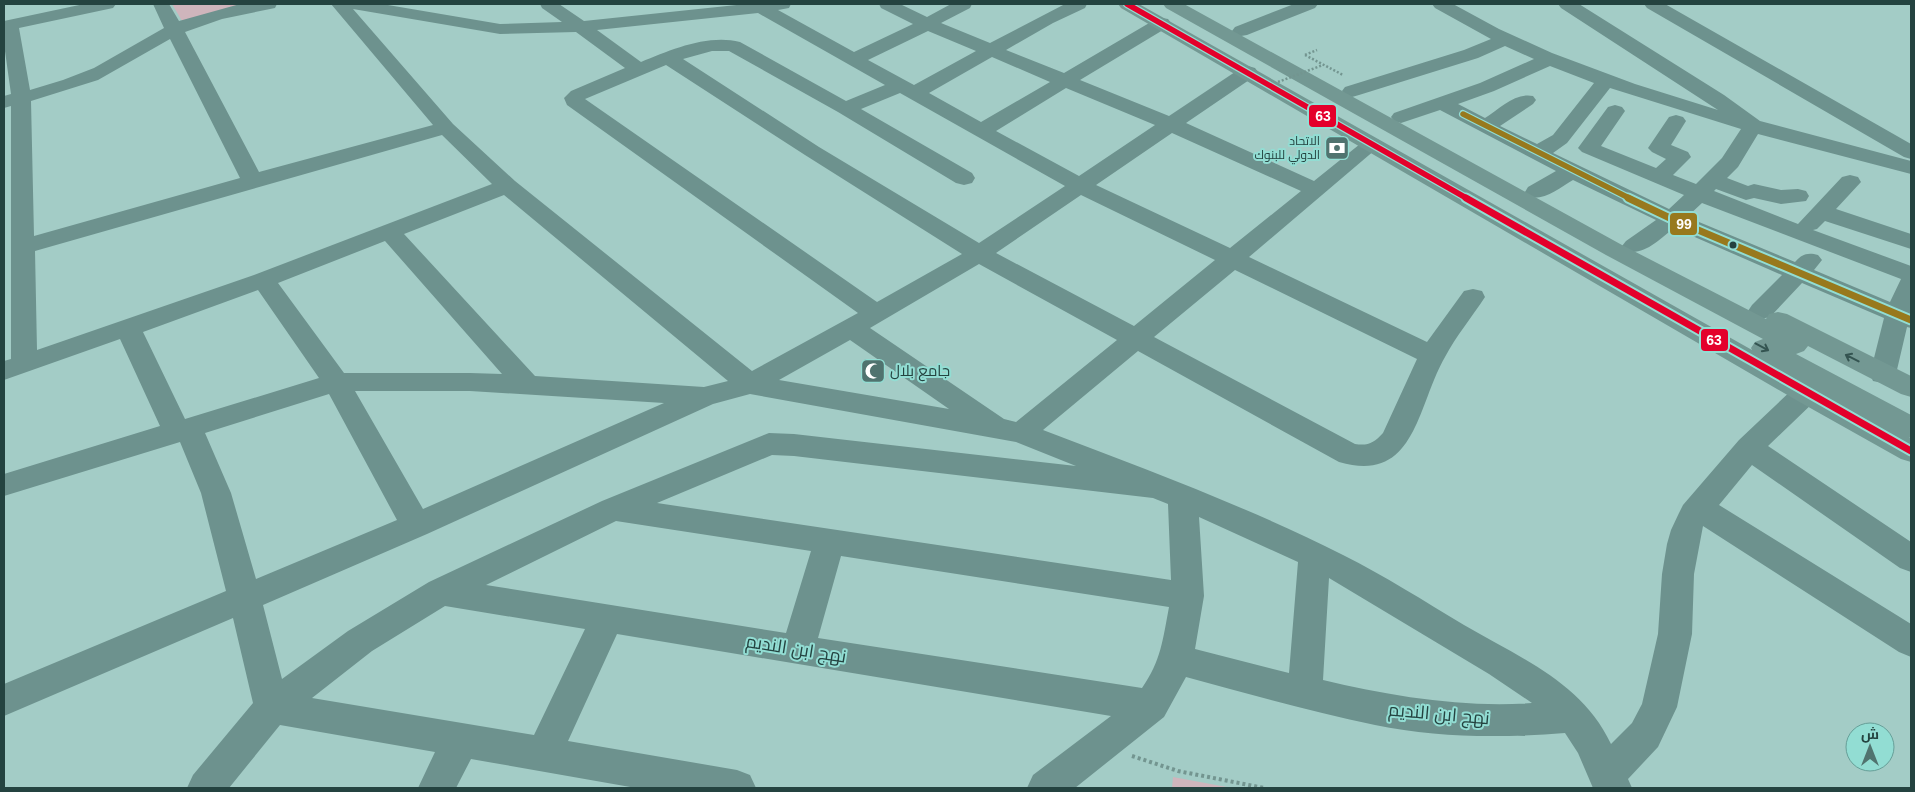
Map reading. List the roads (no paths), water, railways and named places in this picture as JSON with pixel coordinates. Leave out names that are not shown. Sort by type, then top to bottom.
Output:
[{"type":"main road","points":[[1127,4],[1167,14],[1911,407]]},
{"type":"main road","points":[[1150,4],[1600,260],[1911,427]]},
{"type":"main road","points":[[1191,4],[1347,83],[1401,117],[1634,246],[1911,387]]},
{"type":"main road","points":[[1167,14],[1248,72],[1806,393],[1911,450]]},
{"type":"main road","points":[[1399,144],[1489,211]]},
{"type":"street","points":[[107,4],[7,25],[23,247],[14,368],[263,280],[507,186]]},
{"type":"street","points":[[161,4],[253,180]]},
{"type":"street","points":[[12,100],[61,87],[91,76],[176,30],[222,14],[269,4]]},
{"type":"street","points":[[338,4],[446,128],[507,186],[750,384],[1008,430],[1172,492],[1314,556],[1361,580],[1524,677],[1551,696],[1574,716],[1587,735],[1609,781],[1645,735],[1659,707],[1675,634],[1678,574],[1686,530],[1699,508],[1749,448],[1806,393]]},
{"type":"street","points":[[353,4],[483,27],[524,29],[579,27],[783,4]]},
{"type":"street","points":[[548,4],[639,69]]},
{"type":"street","points":[[888,4],[927,24],[1172,125],[1314,189]]},
{"type":"street","points":[[855,59],[964,4]]},
{"type":"street","points":[[845,108],[908,89],[993,51],[1047,19],[1079,4]]},
{"type":"street","points":[[1241,31],[1309,4]]},
{"type":"street","points":[[1441,4],[1504,40],[1548,60],[1605,81],[1753,126],[1911,168]]},
{"type":"street","points":[[1568,4],[1717,99],[1753,126]]},
{"type":"street","points":[[1652,4],[1911,153]]},
{"type":"street","points":[[757,6],[1081,186],[1432,355]]},
{"type":"street","points":[[981,132],[1067,82],[1167,14]]},
{"type":"street","points":[[1347,83],[1471,54],[1504,40]]},
{"type":"street","points":[[875,313],[574,101],[574,98],[668,58],[703,46],[728,44],[773,67],[964,178]]},
{"type":"street","points":[[668,58],[812,151],[979,254],[1349,454],[1376,456],[1387,449],[1395,439],[1432,355],[1474,297]]},
{"type":"street","points":[[1401,117],[1515,76],[1548,60]]},
{"type":"street","points":[[4,700],[416,525],[704,397],[750,384],[979,254],[1248,72]]},
{"type":"street","points":[[1537,153],[1560,139],[1605,81]]},
{"type":"street","points":[[1486,126],[1526,100]]},
{"type":"street","points":[[1441,102],[1572,171],[1672,219],[1904,317]]},
{"type":"street","points":[[1615,111],[1589,148],[1659,177],[1705,187],[1746,193],[1755,191],[1781,198],[1798,196]]},
{"type":"street","points":[[1659,177],[1680,157],[1659,148],[1676,121]]},
{"type":"street","points":[[1634,246],[1672,219],[1730,162],[1753,126]]},
{"type":"street","points":[[23,247],[253,180],[446,128]]},
{"type":"street","points":[[1008,430],[1135,339],[1232,260],[1314,189],[1372,144]]},
{"type":"street","points":[[1536,192],[1572,171]]},
{"type":"street","points":[[1799,234],[1850,182]]},
{"type":"street","points":[[1705,187],[1799,234],[1911,274]]},
{"type":"street","points":[[1820,212],[1911,242]]},
{"type":"street","points":[[389,232],[528,385]]},
{"type":"street","points":[[1761,311],[1825,244]]},
{"type":"street","points":[[263,280],[336,382],[416,525]]},
{"type":"street","points":[[1883,374],[1904,317],[1911,283]]},
{"type":"street","points":[[128,328],[216,493],[246,598],[272,707]]},
{"type":"street","points":[[851,328],[1008,430]]},
{"type":"street","points":[[4,485],[336,382],[470,382],[704,397]]},
{"type":"street","points":[[206,788],[272,707],[360,641],[441,592],[613,509],[761,446],[777,444],[1172,492]]},
{"type":"street","points":[[1749,448],[1911,560]]},
{"type":"street","points":[[1046,788],[1151,706],[1167,681],[1176,659],[1188,596],[1172,492]]},
{"type":"street","points":[[1699,508],[1911,642]]},
{"type":"street","points":[[613,509],[1188,596]]},
{"type":"street","points":[[798,650],[829,542]]},
{"type":"street","points":[[1305,692],[1314,556]]},
{"type":"street","name":"نهج ابن النديم","points":[[441,592],[1151,706]]},
{"type":"street","points":[[544,754],[607,619]]},
{"type":"street","name":"نهج ابن النديم","points":[[1176,659],[1376,709],[1447,718],[1524,720],[1574,716]]},
{"type":"street","points":[[272,707],[737,788]]},
{"type":"street","points":[[436,788],[461,740]]},
{"type":"place","name":"الاتحاد الدولي للبنوك","points":[[1337,148]]},
{"type":"place","name":"جامع بلال","points":[[873,371]]}]
